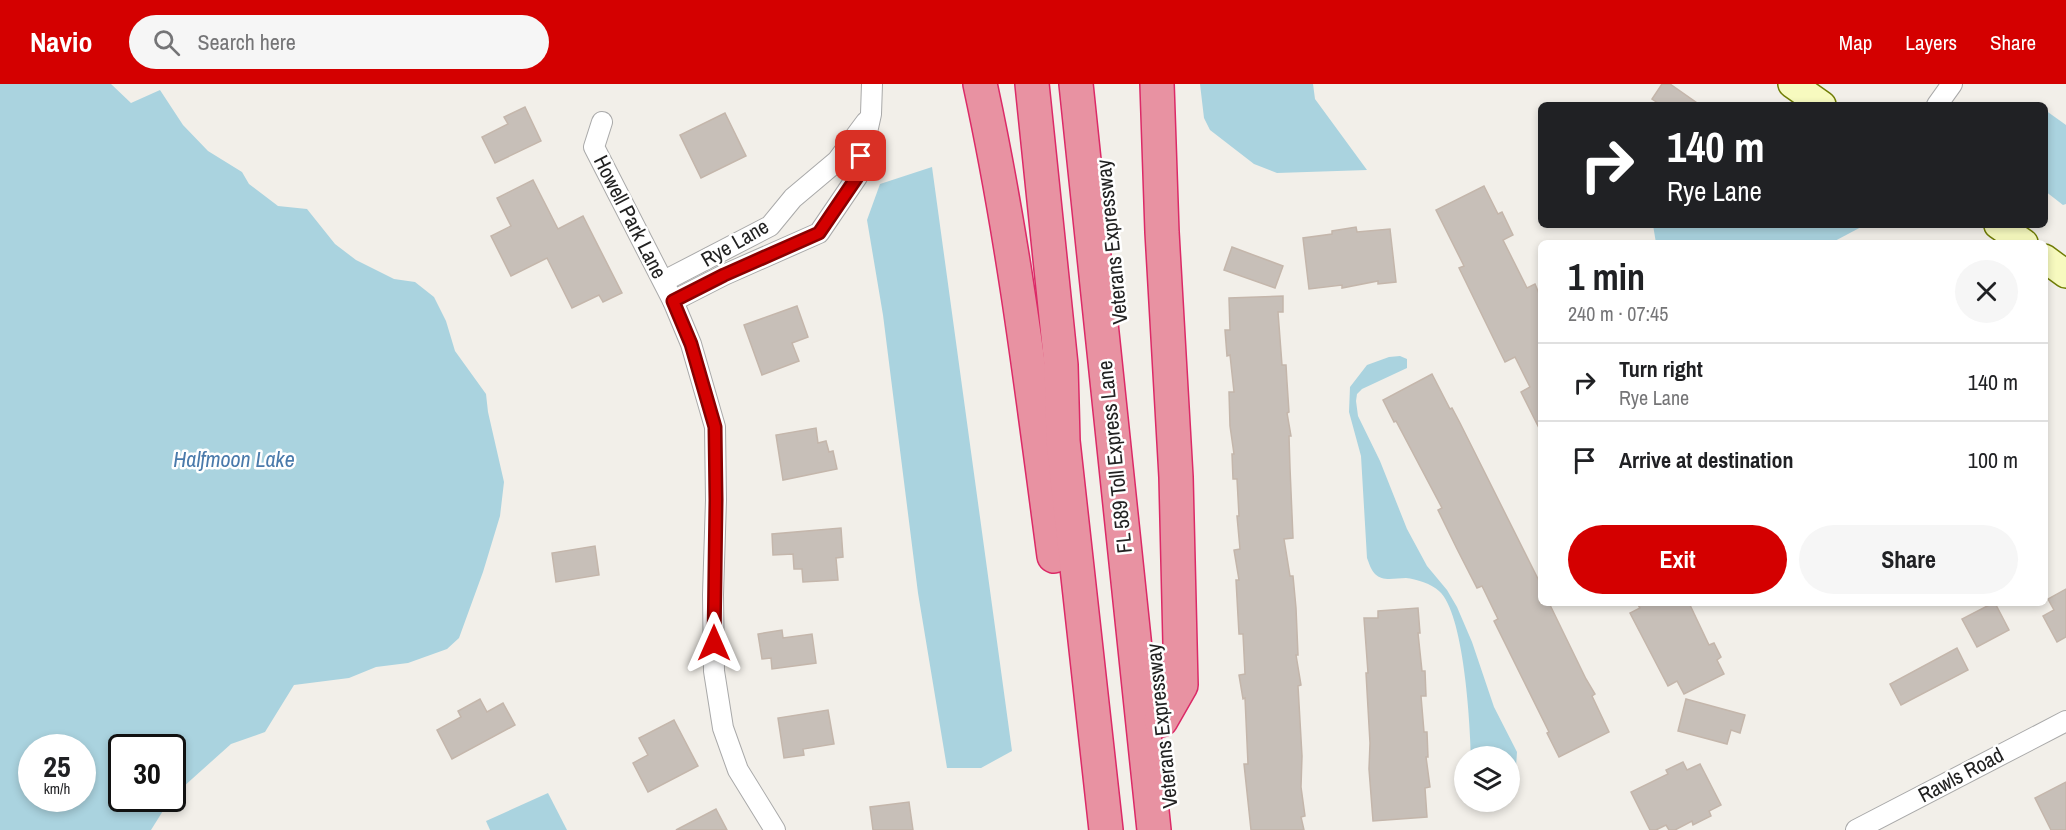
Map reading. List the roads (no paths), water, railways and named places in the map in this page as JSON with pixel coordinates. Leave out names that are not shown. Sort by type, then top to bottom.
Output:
[{"type":"highway","points":[[980,84],[1010,240],[1033,396],[1079,755],[1104,815]]},
{"type":"highway","points":[[1032,84],[1061,365],[1063,441],[1104,815]]},
{"type":"highway","name":"FL 589 Toll Express Lane","points":[[1076,84],[1154,830]]},
{"type":"highway","name":"Veterans Expressway","points":[[1096,84],[1173,830]]},
{"type":"highway","points":[[1157,84],[1162,232],[1176,477],[1181,685],[1161,720]]},
{"type":"highway","name":"FL 589 Toll Express Lane","points":[[1061,365],[1081,423],[1125,830]]},
{"type":"street","name":"Rye Lane","points":[[673,301],[724,275],[819,233],[857,177],[871,114],[872,84]]},
{"type":"street","points":[[1792,84],[1818,102]]},
{"type":"street","points":[[1939,102],[1952,84]]},
{"type":"street","name":"Rye Lane","points":[[664,281],[770,226],[793,198],[837,161],[871,114]]},
{"type":"street","name":"Howell Park Lane","points":[[602,122],[594,147],[673,301],[691,344],[715,427],[714,672],[723,728],[738,770],[775,830]]},
{"type":"street","points":[[817,179],[842,198]]},
{"type":"street","points":[[770,226],[783,249]]},
{"type":"street","points":[[2002,228],[2020,240]]},
{"type":"street","points":[[2048,261],[2066,274]]},
{"type":"street","name":"Rawls Road","points":[[1856,830],[2066,721]]},
{"type":"water","name":"Halfmoon Lake","points":[[0,84],[111,84],[131,103],[160,90],[183,125],[208,151],[242,172],[249,184],[278,206],[307,209],[335,244],[356,260],[394,279],[415,282],[434,297],[446,321],[455,351],[486,394],[504,482],[500,516],[483,572],[459,638],[447,649],[408,663],[376,667],[349,678],[294,685],[265,732],[231,744],[186,784],[186,734],[108,734],[108,812],[162,812],[151,830],[0,830]]},
{"type":"water","points":[[1200,84],[1313,84],[1315,99],[1367,170],[1277,173],[1254,164],[1210,130],[1204,118]]},
{"type":"water","points":[[2048,112],[2066,125],[2066,204],[2063,205],[2048,193]]},
{"type":"water","points":[[932,167],[1012,751],[981,768],[947,768],[918,593],[883,315],[867,220],[880,184]]},
{"type":"water","points":[[1654,228],[1859,228],[1837,240],[1656,240]]},
{"type":"water","points":[[1400,356],[1407,359],[1407,368],[1362,389],[1357,394],[1358,416],[1380,461],[1407,529],[1427,566],[1447,590],[1457,607],[1472,642],[1494,707],[1514,746],[1470,746],[1460,644],[1448,603],[1439,591],[1414,579],[1382,578],[1372,571],[1367,558],[1361,456],[1349,412],[1350,387],[1367,365],[1389,357]]},
{"type":"water","points":[[548,793],[567,830],[490,830],[486,821]]}]
